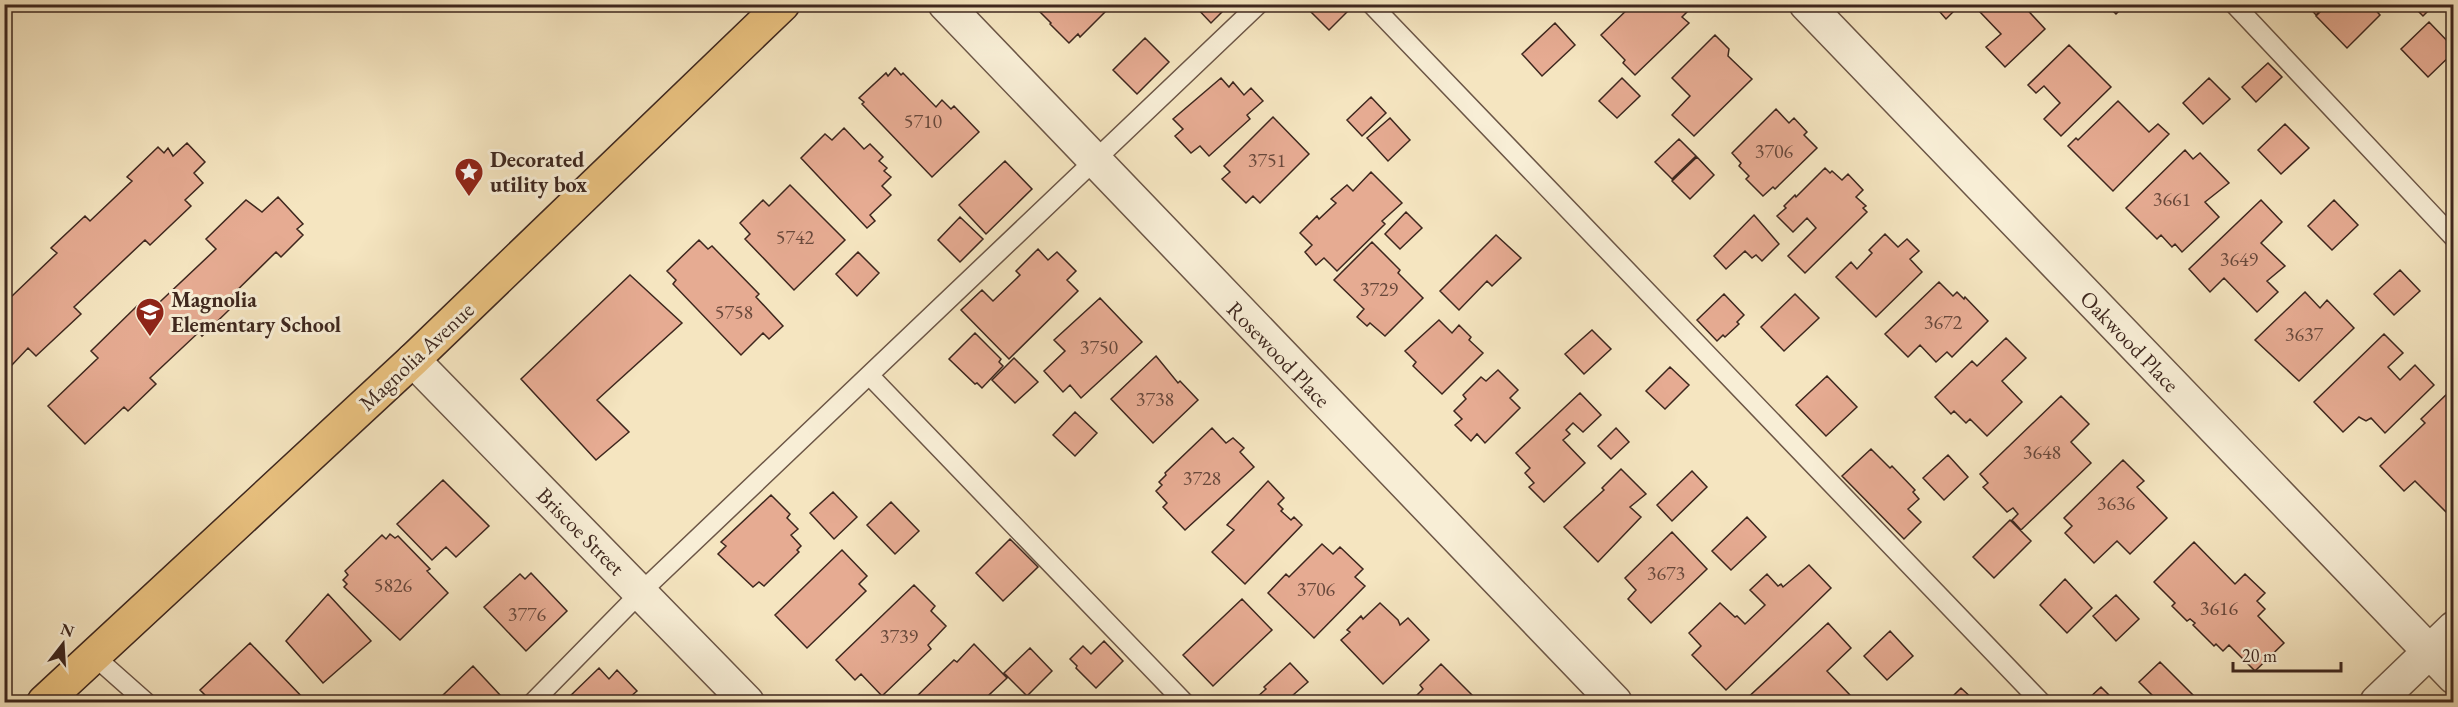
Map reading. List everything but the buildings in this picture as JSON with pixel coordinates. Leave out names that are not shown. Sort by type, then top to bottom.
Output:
[{"type":"main road","name":"Magnolia Avenue","points":[[44,702],[413,360],[783,4]]},
{"type":"street","name":"Rosewood Place","points":[[945,4],[1094,162],[1615,702]]},
{"type":"street","name":"Oakwood Place","points":[[1806,4],[2454,677]]},
{"type":"street","name":"Briscoe Street","points":[[413,360],[747,702]]},
{"type":"street","points":[[2377,702],[2454,628]]},
{"type":"lane","points":[[533,702],[641,592],[1259,4]]},
{"type":"lane","points":[[1371,4],[2041,702]]},
{"type":"lane","points":[[2234,4],[2454,238]]},
{"type":"lane","points":[[870,376],[1184,702]]},
{"type":"lane","points":[[94,656],[146,702]]},
{"type":"place","name":"Decorated utility box","points":[[469,198]]},
{"type":"place","name":"Magnolia Elementary School","points":[[150,338]]}]
